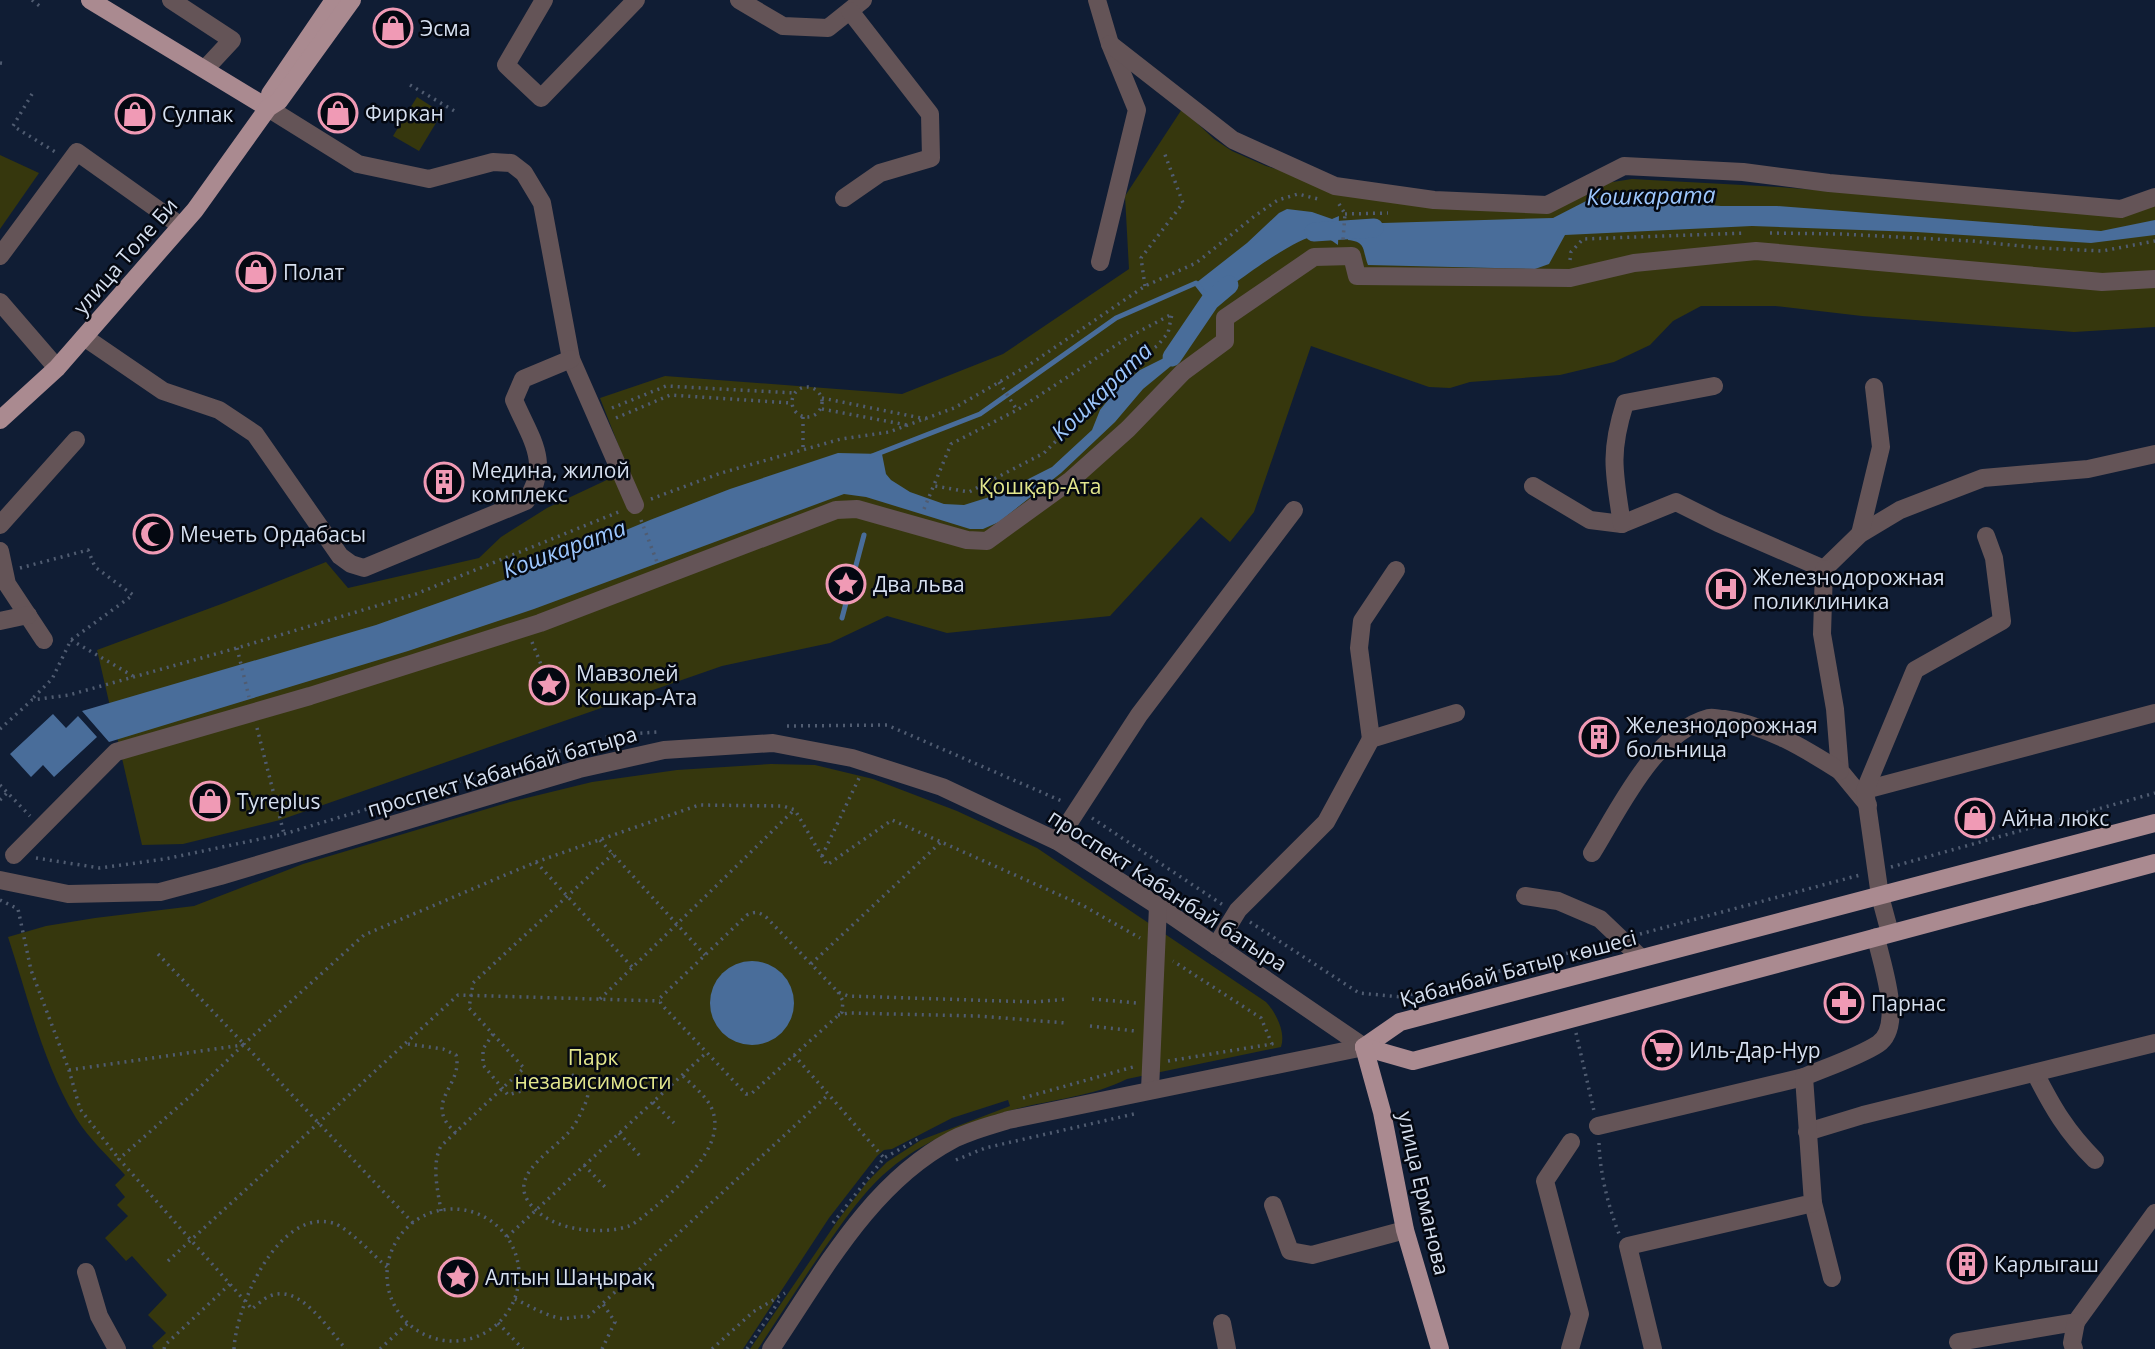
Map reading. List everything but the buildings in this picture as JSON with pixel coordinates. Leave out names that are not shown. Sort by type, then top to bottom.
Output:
[{"type":"main road","points":[[90,0],[268,108]]},
{"type":"main road","name":"улица Толе Би","points":[[268,108],[270,94],[334,0]]},
{"type":"main road","name":"улица Толе Би","points":[[0,421],[57,368],[181,226],[268,108],[279,101],[352,0]]},
{"type":"main road","name":"Қабанбай Батыр көшесі","points":[[1364,1047],[1400,1022],[2155,823]]},
{"type":"main road","points":[[1364,1047],[1413,1061],[2155,863]]},
{"type":"main road","name":"улица Ерманова","points":[[1364,1047],[1382,1112],[1405,1230],[1440,1349]]},
{"type":"street","points":[[171,0],[232,40],[205,69]]},
{"type":"street","points":[[544,0],[506,65],[541,98],[636,0]]},
{"type":"street","points":[[738,0],[783,26],[828,28],[856,6],[930,114],[931,158],[880,173],[844,198]]},
{"type":"street","points":[[1097,0],[1110,44],[1137,110],[1100,262]]},
{"type":"street","points":[[1110,44],[1233,140],[1335,186],[1434,200],[1547,205],[1624,166],[1743,172],[1843,184],[2121,209],[2155,197]]},
{"type":"street","points":[[268,108],[358,164],[429,179],[493,162],[511,163],[524,173],[542,203],[571,359],[635,505]]},
{"type":"street","points":[[0,256],[77,152],[181,226]]},
{"type":"street","points":[[14,855],[116,752],[526,627],[836,510],[857,509],[967,540],[987,541],[1071,481],[1128,429],[1183,372],[1225,341],[1225,318],[1314,257],[1352,256],[1357,276],[1570,278],[1634,263],[1756,251],[2102,282],[2155,279]]},
{"type":"street","points":[[0,302],[57,368]]},
{"type":"street","points":[[84,337],[163,391],[219,410],[255,434],[340,556],[364,569],[526,501],[536,486],[540,461],[514,400],[523,379],[571,359]]},
{"type":"street","points":[[1622,524],[1613,466],[1615,433],[1625,403],[1714,386]]},
{"type":"street","points":[[1860,534],[1881,447],[1874,387]]},
{"type":"street","points":[[0,525],[76,440]]},
{"type":"street","points":[[1840,771],[1835,709],[1822,634],[1824,569],[1860,534],[1900,510],[1983,478],[2088,469],[2155,454]]},
{"type":"street","points":[[1533,486],[1590,520],[1622,524],[1676,502],[1824,569]]},
{"type":"street","points":[[1056,841],[1139,715],[1294,510]]},
{"type":"street","points":[[1598,1126],[1804,1077],[1880,1044],[1890,1026],[1891,1007],[1880,896],[1866,798],[1914,670],[2001,621],[1994,558],[1986,536]]},
{"type":"street","points":[[0,551],[7,584],[44,640]]},
{"type":"street","points":[[1216,946],[1238,910],[1326,822],[1371,739],[1359,648],[1362,621],[1396,570]]},
{"type":"street","points":[[0,621],[28,615]]},
{"type":"street","points":[[1371,739],[1457,713]]},
{"type":"street","points":[[1866,798],[2155,713]]},
{"type":"street","points":[[1592,853],[1654,755],[1682,731],[1710,717],[1745,722],[1798,744],[1840,771],[1866,798]]},
{"type":"street","name":"проспект Кабанбай батыра","points":[[0,880],[68,894],[160,892],[579,769],[664,750],[774,743],[866,762],[942,787],[1056,841],[1158,906],[1364,1047]]},
{"type":"street","points":[[1525,897],[1558,901],[1600,919],[1642,958]]},
{"type":"street","points":[[1150,1090],[1158,906]]},
{"type":"street","points":[[1807,1132],[1863,1115],[2155,1043]]},
{"type":"street","points":[[771,1349],[851,1229],[903,1173],[953,1139],[1008,1120],[1364,1047]]},
{"type":"street","points":[[2035,1073],[2058,1116],[2074,1139],[2095,1160]]},
{"type":"street","points":[[1804,1077],[1813,1203],[1832,1278]]},
{"type":"street","points":[[1570,1349],[1580,1314],[1545,1181],[1571,1142]]},
{"type":"street","points":[[1653,1349],[1628,1246],[1813,1203]]},
{"type":"street","points":[[1273,1205],[1290,1251],[1311,1255],[1405,1230]]},
{"type":"street","points":[[2074,1349],[2072,1343],[2076,1322],[2155,1213]]},
{"type":"street","points":[[86,1272],[99,1316],[117,1349]]},
{"type":"street","points":[[1958,1342],[2076,1322]]},
{"type":"street","points":[[1222,1323],[1227,1349]]},
{"type":"path","points":[[32,0],[41,8]]},
{"type":"path","points":[[410,85],[458,114]]},
{"type":"path","points":[[32,94],[13,126],[71,162]]},
{"type":"path","points":[[1145,286],[1141,258],[1183,203],[1164,152]]},
{"type":"path","points":[[32,700],[69,695],[416,594],[721,473],[841,439],[890,432],[927,419],[954,408],[1029,365],[1145,286],[1188,268],[1278,200],[1298,194],[1325,200]]},
{"type":"path","points":[[1338,203],[1345,214],[1343,249]]},
{"type":"path","points":[[1570,278],[1571,252],[1583,239],[1744,233]]},
{"type":"path","points":[[1758,233],[1841,234],[2102,251],[2155,241]]},
{"type":"path","points":[[922,515],[951,444],[1017,410],[1127,338],[1172,314],[1167,333],[1157,346],[1119,371],[1044,453],[969,492],[935,486]]},
{"type":"path","points":[[999,382],[1017,410]]},
{"type":"path","points":[[599,419],[666,386],[795,393]]},
{"type":"path","points":[[822,398],[821,408],[814,416],[803,417],[793,410],[795,393],[800,388],[811,387],[822,398],[927,419]]},
{"type":"path","points":[[599,419],[670,395],[792,403]]},
{"type":"path","points":[[821,408],[909,425]]},
{"type":"path","points":[[803,417],[803,449]]},
{"type":"path","points":[[635,505],[662,577]]},
{"type":"path","points":[[0,729],[52,679],[71,640],[133,595],[95,567],[88,550],[4,572]]},
{"type":"path","points":[[526,627],[545,677]]},
{"type":"path","points":[[71,640],[134,676]]},
{"type":"path","points":[[237,648],[284,834]]},
{"type":"path","points":[[822,856],[866,762]]},
{"type":"path","points":[[0,785],[7,793],[0,800]]},
{"type":"path","points":[[119,1159],[364,935],[536,862],[699,806],[783,806],[795,810],[828,865],[891,820],[1082,905],[1138,936]]},
{"type":"path","points":[[600,999],[795,810]]},
{"type":"path","points":[[600,839],[705,955]]},
{"type":"path","points":[[811,964],[941,842]]},
{"type":"path","points":[[441,1211],[436,1172],[437,1154],[441,1146],[524,1068],[469,1008],[473,983],[614,854]]},
{"type":"path","points":[[536,862],[633,968]]},
{"type":"path","points":[[0,900],[18,909],[31,970],[69,1070],[80,1110],[119,1159],[252,1309],[270,1296],[289,1293],[300,1298],[346,1349]]},
{"type":"path","points":[[168,1261],[458,995],[660,1001],[746,1094],[751,1094],[842,1012],[843,1005],[838,992],[760,912],[747,915],[662,995],[660,1001]]},
{"type":"path","points":[[158,954],[413,1223]]},
{"type":"path","points":[[1166,1061],[1272,1044],[1261,1018],[1168,957]]},
{"type":"path","points":[[838,992],[859,998],[1034,1002],[1068,999]]},
{"type":"path","points":[[1092,999],[1137,1003]]},
{"type":"path","points":[[837,1016],[849,1013],[978,1016],[1066,1023]]},
{"type":"path","points":[[1090,1026],[1137,1031]]},
{"type":"path","points":[[492,1034],[483,1049],[483,1065],[508,1095],[563,1077],[573,1076],[586,1086],[588,1093],[570,1132],[527,1171],[524,1193],[535,1210],[547,1219],[589,1231],[631,1225],[681,1184],[706,1152],[714,1125],[713,1111],[682,1075]]},
{"type":"path","points":[[406,1043],[443,1049],[456,1055],[458,1063],[442,1102],[441,1113],[444,1123],[456,1133]]},
{"type":"path","points":[[69,1070],[244,1044]]},
{"type":"path","points":[[506,1237],[706,1053]]},
{"type":"path","points":[[794,1055],[884,1158],[829,1229]]},
{"type":"path","points":[[514,1299],[556,1318],[565,1319],[577,1315],[587,1317],[829,1094]]},
{"type":"path","points":[[653,1102],[674,1124]]},
{"type":"path","points":[[947,1165],[985,1148],[1146,1111]]},
{"type":"path","points":[[619,1133],[641,1157]]},
{"type":"path","points":[[584,1166],[606,1188]]},
{"type":"path","points":[[455,1209],[479,1214],[499,1227],[513,1247],[519,1271],[514,1299],[505,1317],[486,1333],[463,1341],[439,1340],[416,1331],[399,1314],[389,1292],[387,1267],[395,1244],[413,1223],[431,1213],[441,1211],[455,1209]]},
{"type":"path","points":[[234,1349],[245,1302],[253,1283],[271,1255],[293,1231],[317,1222],[336,1224],[387,1267]]},
{"type":"path","points":[[163,1349],[230,1284]]},
{"type":"path","points":[[747,1349],[792,1284]]},
{"type":"path","points":[[712,1349],[753,1312],[784,1295]]},
{"type":"path","points":[[602,1349],[615,1322],[603,1304]]},
{"type":"path","points":[[380,1349],[408,1323]]},
{"type":"path","points":[[498,1323],[523,1349]]},
{"type":"green space","points":[[417,97],[442,113],[419,151],[393,136]]},
{"type":"green space","name":"Қошқар-Ата","points":[[1182,109],[1214,139],[1232,151],[1266,166],[1335,186],[1547,205],[1593,185],[1632,179],[1779,187],[1991,204],[2155,206],[2155,327],[2074,332],[1862,316],[1775,306],[1701,306],[1673,321],[1650,345],[1614,362],[1560,375],[1470,382],[1450,388],[1429,387],[1311,346],[1254,512],[1230,542],[1201,517],[1110,616],[947,633],[887,616],[830,643],[722,666],[280,820],[183,844],[142,845],[97,650],[326,562],[348,588],[479,558],[501,537],[547,508],[628,470],[600,398],[665,376],[902,394],[1003,354],[1129,269],[1125,196]]},
{"type":"green space","points":[[0,155],[39,173],[0,229]]},
{"type":"green space","name":"Парк независимости","points":[[771,764],[815,765],[873,779],[957,811],[1037,848],[1266,1002],[1279,1023],[1281,1047],[1127,1079],[1096,1091],[1015,1109],[970,1124],[928,1143],[902,1159],[862,1197],[817,1259],[758,1349],[750,1349],[838,1220],[868,1181],[887,1162],[921,1140],[1010,1106],[1008,1100],[952,1118],[892,1149],[884,1150],[877,1156],[829,1218],[743,1349],[154,1349],[152,1346],[166,1333],[148,1315],[167,1295],[132,1256],[126,1261],[105,1238],[128,1216],[117,1205],[125,1197],[115,1185],[125,1175],[87,1133],[64,1097],[37,1030],[8,937],[46,926],[194,906],[303,864],[510,802],[592,782],[677,770]]},
{"type":"water","points":[[1633,196],[1667,202],[1777,206],[2101,231],[2155,220],[2155,235],[2091,243],[1916,232],[1752,226],[1565,235],[1549,264],[1535,269],[1368,265],[1361,245],[1348,240],[1349,224],[1553,218],[1590,199]]},
{"type":"water","points":[[1287,209],[1312,212],[1332,219],[1339,216],[1338,245],[1324,237],[1308,238],[1280,252],[1210,301],[1196,283]]},
{"type":"water","points":[[1185,332],[1190,342],[1182,357],[1143,389],[1115,422],[1061,473],[999,522],[983,529],[970,529],[866,497],[844,494],[534,609],[408,651],[109,742],[82,711],[376,625],[520,574],[730,489],[838,453],[882,454],[886,474],[891,480],[910,492],[944,504],[964,505],[999,494],[1052,467],[1092,430],[1100,410],[1117,389],[1140,370],[1164,358]]},
{"type":"water","points":[[53,714],[66,728],[78,716],[97,737],[54,777],[43,765],[31,777],[10,754]]},
{"type":"water","points":[[752,961],[768,964],[782,973],[791,987],[794,1003],[791,1019],[782,1033],[768,1042],[752,1045],[736,1042],[722,1033],[713,1019],[710,1003],[713,987],[722,973],[736,964]]},
{"type":"waterway","name":"Кошкарата","points":[[1314,232],[1374,228]]},
{"type":"waterway","points":[[872,456],[980,414],[1116,318],[1196,283],[1210,301]]},
{"type":"waterway","name":"Кошкарата","points":[[1172,357],[1210,301],[1229,285]]},
{"type":"waterway","points":[[842,618],[864,535]]},
{"type":"place","name":"Эсма","points":[[393,28]]},
{"type":"place","name":"Фиркан","points":[[338,113]]},
{"type":"place","name":"Сулпак","points":[[135,114]]},
{"type":"place","name":"Полат","points":[[256,272]]},
{"type":"place","name":"Медина, жилой комплекс","points":[[444,482]]},
{"type":"place","name":"Мечеть Ордабасы","points":[[153,534]]},
{"type":"place","name":"Два льва","points":[[846,584]]},
{"type":"place","name":"Железнодорожная поликлиника","points":[[1726,589]]},
{"type":"place","name":"Мавзолей Кошкар-Ата","points":[[549,685]]},
{"type":"place","name":"Железнодорожная больница","points":[[1599,737]]},
{"type":"place","name":"Tyreplus","points":[[210,801]]},
{"type":"place","name":"Айна люкс","points":[[1975,818]]},
{"type":"place","name":"Парнас","points":[[1844,1003]]},
{"type":"place","name":"Иль-Дар-Нур","points":[[1662,1050]]},
{"type":"place","name":"Карлыгаш","points":[[1967,1264]]},
{"type":"place","name":"Алтын Шаңырақ","points":[[458,1277]]}]
